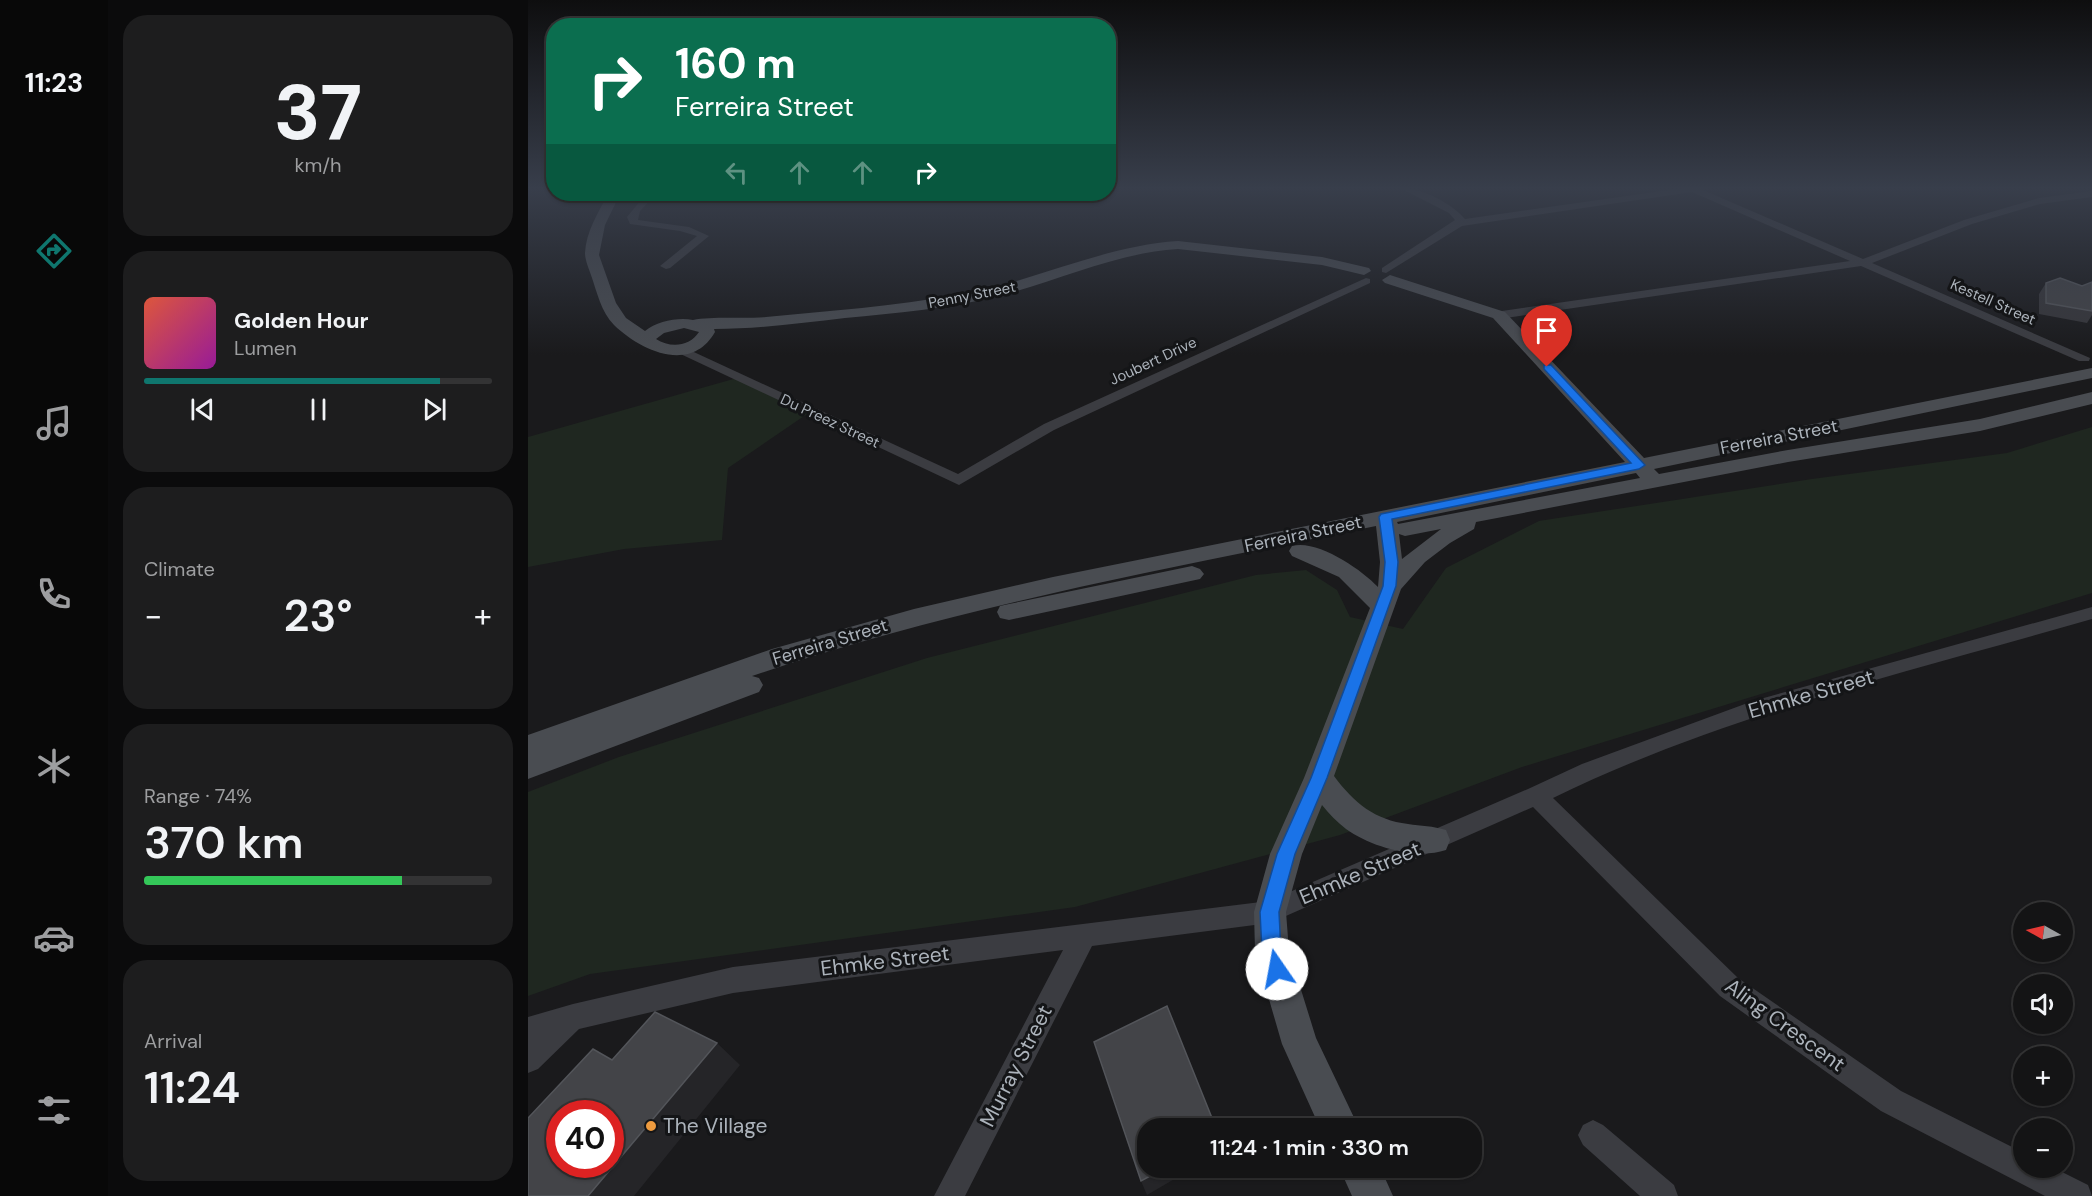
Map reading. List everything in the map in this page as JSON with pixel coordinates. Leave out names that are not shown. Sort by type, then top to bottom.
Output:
[{"type":"main road","points":[[594,244],[592,255],[608,303],[620,321],[660,348],[678,350],[701,334]]},
{"type":"main road","name":"Penny Street","points":[[701,334],[753,323],[945,303],[1010,289],[1105,257],[1159,245],[1178,245],[1322,261],[1365,276],[1376,283],[1388,275]]},
{"type":"main road","points":[[1388,275],[1499,315],[1647,473]]},
{"type":"main road","points":[[608,303],[634,316],[672,324],[701,334]]},
{"type":"main road","points":[[646,339],[658,329],[672,324]]},
{"type":"main road","name":"Ferreira Street","points":[[528,767],[769,678],[864,647],[959,623],[1300,551],[1387,524],[1481,516],[1647,473],[2088,366]]},
{"type":"main road","name":"Ferreira Street","points":[[528,747],[775,659],[886,625],[1053,585],[1387,524],[1647,473],[1788,456],[1980,425],[2092,398]]},
{"type":"main road","points":[[1386,597],[1417,557],[1442,538],[1481,516]]},
{"type":"main road","points":[[1335,1118],[1300,1044],[1272,951],[1270,912],[1286,854],[1319,778],[1386,597],[1391,562],[1387,524]]},
{"type":"main road","points":[[1300,551],[1345,569],[1386,597]]},
{"type":"main road","points":[[1319,778],[1336,804],[1354,820],[1377,832],[1404,838],[1435,840]]},
{"type":"main road","points":[[1364,1178],[1373,1196]]},
{"type":"street","points":[[666,266],[694,244]]},
{"type":"street","points":[[1388,275],[1431,244]]},
{"type":"street","name":"Kestell Street","points":[[1823,244],[2088,366]]},
{"type":"street","points":[[1499,315],[1864,262],[1911,244]]},
{"type":"street","name":"Joubert Drive","points":[[959,480],[1049,427],[1365,276]]},
{"type":"street","points":[[701,334],[702,362]]},
{"type":"street","name":"Du Preez Street","points":[[678,350],[959,480]]},
{"type":"street","name":"Ehmke Street","points":[[528,1031],[573,1017],[733,980],[1270,912],[1536,796],[1590,770],[1760,707],[2092,613]]},
{"type":"street","name":"Aling Crescent","points":[[1536,796],[1729,987],[1891,1101],[2077,1196]]},
{"type":"street","name":"Murray Street","points":[[949,1196],[1084,936]]},
{"type":"street","points":[[528,1059],[573,1017]]},
{"type":"street","points":[[1593,1135],[1663,1196]]},
{"type":"shaded area","points":[[737,378],[810,412],[728,468],[722,540],[624,549],[528,567],[528,437]]},
{"type":"shaded area","points":[[2092,427],[2092,593],[1522,767],[1340,835],[1075,907],[590,974],[528,996],[528,792],[619,757],[927,658],[1256,575],[1306,570],[1337,590],[1350,617],[1403,629],[1446,568],[1539,521],[1812,479],[2007,453]]},
{"type":"building","points":[[2060,278],[2082,286],[2092,282],[2092,311],[2046,303],[2046,283]]},
{"type":"building","points":[[1167,1006],[1212,1118],[1137,1118],[1137,1169],[1094,1042]]},
{"type":"building","points":[[655,1012],[717,1043],[624,1153],[624,1100],[546,1100],[546,1178],[603,1178],[588,1196],[528,1196],[528,1118],[593,1049],[612,1060]]},
{"type":"place","name":"The Village","points":[[651,1126]]},
{"type":"route","points":[[1277,969],[1272,951],[1270,912],[1286,854],[1319,778],[1383,608],[1389,586],[1391,562],[1386,517],[1639,465],[1547,367]]}]
